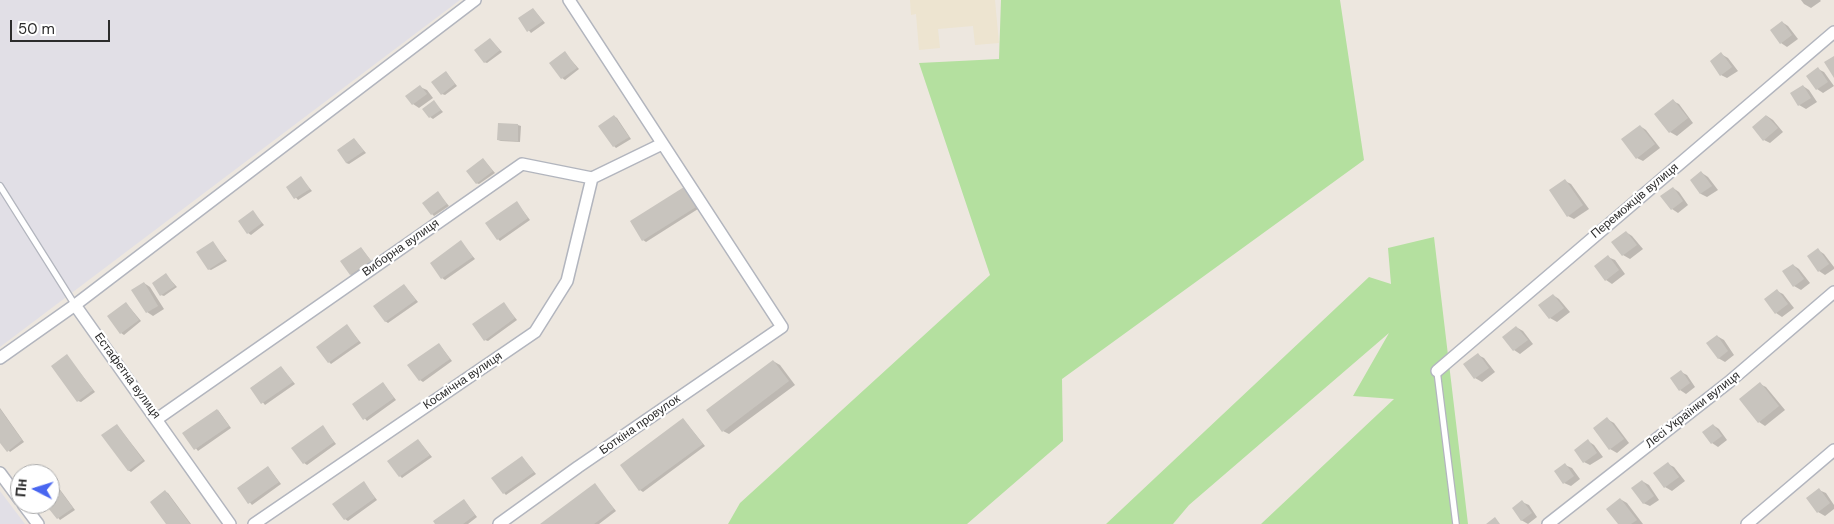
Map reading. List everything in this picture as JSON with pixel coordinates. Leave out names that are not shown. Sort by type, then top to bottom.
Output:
[{"type":"street","points":[[0,358],[75,305],[475,0]]},
{"type":"street","points":[[569,0],[662,144],[592,178]]},
{"type":"street","name":"Переможців вулиця","points":[[1437,371],[1834,32]]},
{"type":"street","name":"Боткіна провулок","points":[[499,524],[578,467],[782,327],[662,144]]},
{"type":"street","name":"Виборна вулиця","points":[[158,419],[522,164],[592,178]]},
{"type":"street","name":"Космічна вулиця","points":[[254,524],[535,332],[567,281],[592,178]]},
{"type":"street","name":"Лесі Українки вулиця","points":[[1548,524],[1729,382],[1834,292]]},
{"type":"street","name":"Естафетна вулиця","points":[[75,305],[158,419],[230,524]]},
{"type":"street","points":[[1747,524],[1834,450]]},
{"type":"street","points":[[0,472],[10,486]]},
{"type":"lane","points":[[0,186],[75,305]]},
{"type":"lane","points":[[1437,371],[1456,524]]},
{"type":"shaded area","points":[[0,0],[460,0],[0,347]]},
{"type":"shaded area","points":[[910,0],[995,0],[999,43],[975,45],[973,26],[938,29],[940,48],[919,50],[916,14],[911,15]]},
{"type":"shaded area","points":[[0,491],[10,504],[10,514],[17,514],[25,524],[0,524]]},
{"type":"green space","points":[[1001,0],[1340,0],[1364,160],[1062,379],[1063,441],[967,524],[728,524],[740,503],[990,275],[919,63],[999,59]]},
{"type":"green space","points":[[1434,237],[1468,524],[1261,524],[1394,399],[1353,396],[1389,333],[1189,505],[1173,524],[1106,524],[1369,277],[1391,284],[1388,248]]},
{"type":"building","points":[[533,8],[543,21],[527,32],[518,18]]},
{"type":"building","points":[[1782,21],[1792,35],[1780,44],[1770,30]]},
{"type":"building","points":[[490,38],[500,50],[484,63],[474,50]]},
{"type":"building","points":[[565,51],[577,68],[561,79],[549,63]]},
{"type":"building","points":[[1721,52],[1732,67],[1720,76],[1710,61]]},
{"type":"building","points":[[1834,56],[1834,78],[1824,62]]},
{"type":"building","points":[[1818,67],[1828,82],[1816,90],[1806,76]]},
{"type":"building","points":[[446,71],[455,84],[441,95],[431,82]]},
{"type":"building","points":[[420,85],[427,94],[412,105],[405,96]]},
{"type":"building","points":[[1803,85],[1811,98],[1798,106],[1790,93]]},
{"type":"building","points":[[1673,99],[1688,118],[1669,133],[1654,114]]},
{"type":"building","points":[[434,100],[441,110],[429,118],[422,109]]},
{"type":"building","points":[[614,115],[629,137],[613,147],[598,126]]},
{"type":"building","points":[[1766,115],[1778,128],[1763,141],[1752,127]]},
{"type":"building","points":[[498,123],[518,124],[518,141],[497,140]]},
{"type":"building","points":[[1640,125],[1655,144],[1636,159],[1621,139]]},
{"type":"building","points":[[354,138],[364,151],[346,163],[337,150]]},
{"type":"building","points":[[483,158],[493,171],[476,184],[466,171]]},
{"type":"building","points":[[1701,171],[1712,186],[1700,194],[1690,180]]},
{"type":"building","points":[[301,176],[310,189],[294,199],[286,187]]},
{"type":"building","points":[[1565,179],[1583,205],[1567,217],[1549,190]]},
{"type":"building","points":[[684,187],[696,207],[642,241],[630,221]]},
{"type":"building","points":[[1673,187],[1683,201],[1671,210],[1660,196]]},
{"type":"building","points":[[438,191],[447,204],[431,215],[422,203]]},
{"type":"building","points":[[517,201],[528,218],[497,240],[485,223]]},
{"type":"building","points":[[253,210],[262,223],[247,234],[238,221]]},
{"type":"building","points":[[1626,231],[1637,245],[1622,256],[1611,242]]},
{"type":"building","points":[[461,240],[473,257],[441,279],[430,263]]},
{"type":"building","points":[[213,241],[225,259],[208,270],[196,252]]},
{"type":"building","points":[[361,247],[371,261],[350,275],[340,261]]},
{"type":"building","points":[[1818,248],[1829,264],[1818,272],[1807,256]]},
{"type":"building","points":[[1608,255],[1619,270],[1605,281],[1594,266]]},
{"type":"building","points":[[1793,264],[1804,279],[1793,287],[1782,271]]},
{"type":"building","points":[[166,273],[175,286],[160,296],[152,283]]},
{"type":"building","points":[[144,282],[158,306],[146,313],[131,290]]},
{"type":"building","points":[[404,284],[416,300],[385,322],[373,306]]},
{"type":"building","points":[[1777,289],[1788,304],[1775,314],[1764,299]]},
{"type":"building","points":[[1553,294],[1564,308],[1549,319],[1538,305]]},
{"type":"building","points":[[126,302],[139,320],[120,334],[107,316]]},
{"type":"building","points":[[504,302],[515,318],[484,341],[472,324]]},
{"type":"building","points":[[347,324],[359,341],[328,363],[316,347]]},
{"type":"building","points":[[1516,326],[1528,340],[1513,351],[1502,337]]},
{"type":"building","points":[[1717,335],[1728,351],[1718,359],[1706,343]]},
{"type":"building","points":[[439,343],[450,359],[419,381],[407,365]]},
{"type":"building","points":[[1478,353],[1489,368],[1474,379],[1463,364]]},
{"type":"building","points":[[67,354],[93,390],[77,402],[51,366]]},
{"type":"building","points":[[773,360],[789,381],[722,432],[706,410]]},
{"type":"building","points":[[281,366],[293,382],[261,404],[250,388]]},
{"type":"building","points":[[1681,370],[1690,383],[1679,391],[1670,378]]},
{"type":"building","points":[[383,382],[394,398],[363,420],[352,404]]},
{"type":"building","points":[[1760,382],[1779,406],[1758,423],[1739,399]]},
{"type":"building","points":[[0,409],[22,440],[7,452],[0,443]]},
{"type":"building","points":[[217,409],[229,426],[194,450],[182,433]]},
{"type":"building","points":[[1607,417],[1624,439],[1609,450],[1593,428]]},
{"type":"building","points":[[683,418],[703,444],[639,491],[620,465]]},
{"type":"building","points":[[117,424],[143,460],[128,471],[101,435]]},
{"type":"building","points":[[1713,424],[1722,436],[1711,444],[1702,432]]},
{"type":"building","points":[[323,425],[334,442],[303,464],[291,448]]},
{"type":"building","points":[[418,439],[430,455],[399,477],[387,461]]},
{"type":"building","points":[[1588,439],[1597,453],[1583,463],[1574,450]]},
{"type":"building","points":[[522,456],[534,472],[503,494],[491,478]]},
{"type":"building","points":[[1668,462],[1679,477],[1664,488],[1653,473]]},
{"type":"building","points":[[1565,463],[1574,476],[1563,484],[1554,471]]},
{"type":"building","points":[[268,466],[279,482],[248,504],[237,488]]},
{"type":"building","points":[[1642,480],[1654,496],[1643,504],[1631,488]]},
{"type":"building","points":[[364,481],[375,498],[344,520],[332,504]]},
{"type":"building","points":[[595,483],[614,509],[594,524],[540,524]]},
{"type":"building","points":[[1819,488],[1830,503],[1817,513],[1806,498]]},
{"type":"building","points":[[60,490],[73,508],[57,519],[53,514],[60,514]]},
{"type":"building","points":[[165,490],[190,524],[166,524],[150,502]]},
{"type":"building","points":[[1620,498],[1637,520],[1631,524],[1618,524],[1606,509]]},
{"type":"building","points":[[464,499],[475,515],[463,524],[435,524],[433,521]]},
{"type":"building","points":[[1522,500],[1532,513],[1521,521],[1512,508]]},
{"type":"building","points":[[1495,517],[1500,524],[1486,524]]}]
